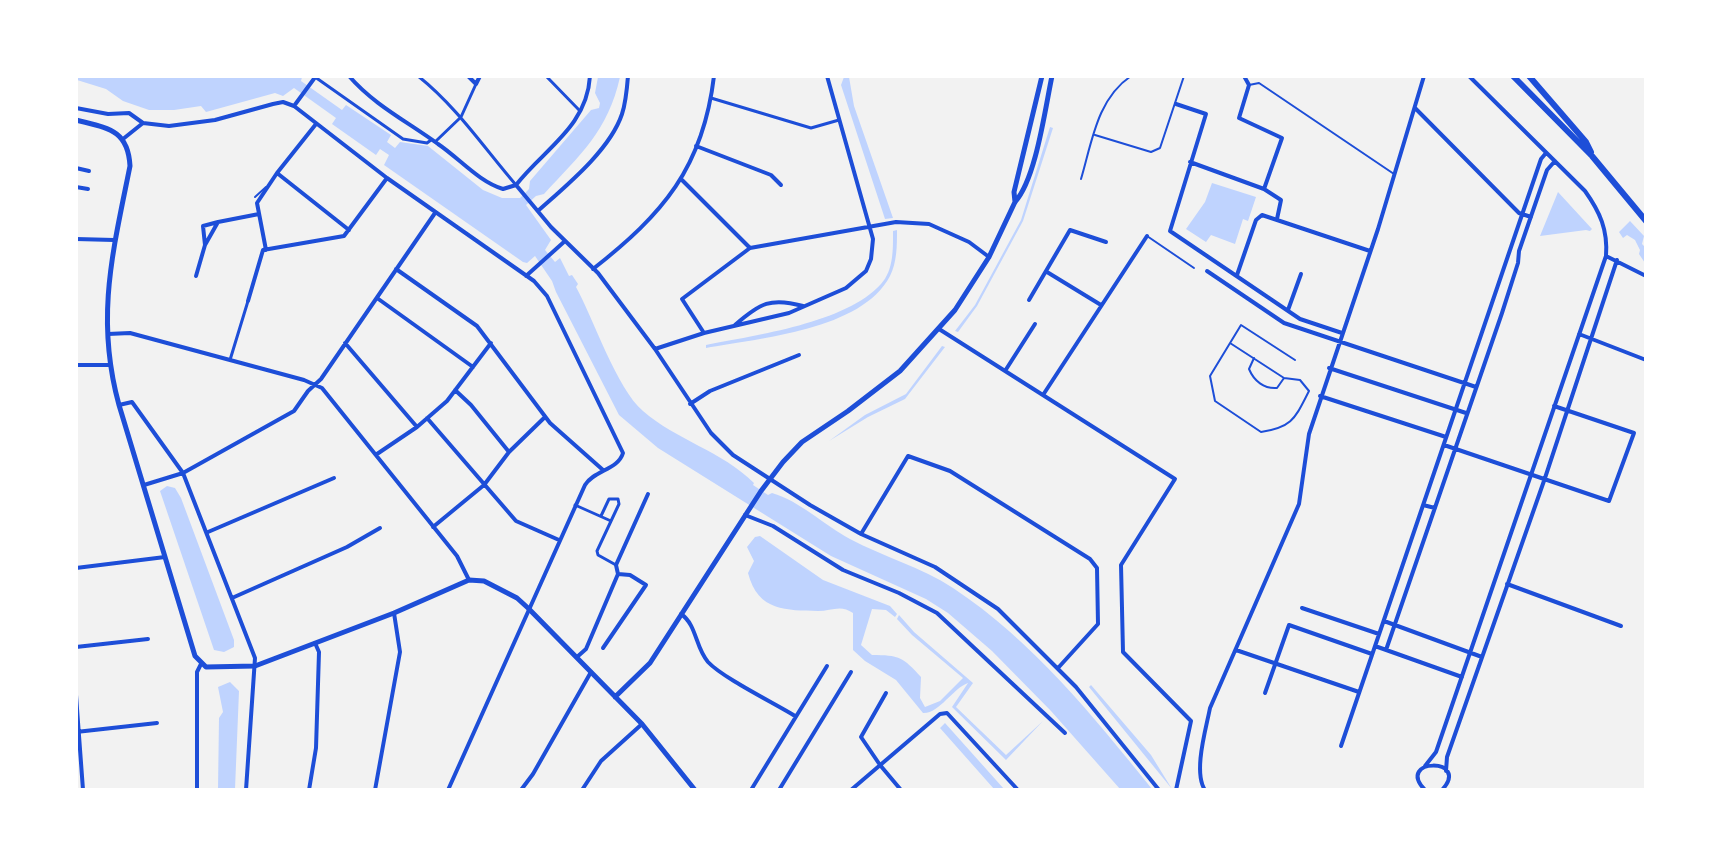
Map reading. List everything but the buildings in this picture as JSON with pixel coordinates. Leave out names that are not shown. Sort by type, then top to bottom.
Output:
[{"type":"main road","points":[[1015,202],[1014,192],[1042,76]]},
{"type":"main road","points":[[615,697],[650,663],[770,478],[802,442],[886,383],[955,310],[989,257],[1015,202],[1021,195],[1037,146],[1052,76]]},
{"type":"main road","points":[[1513,76],[1592,156],[1646,221]]},
{"type":"main road","points":[[1534,78],[1586,142],[1592,156]]},
{"type":"main road","points":[[76,120],[108,127],[123,140],[128,149],[130,166],[107,278],[107,334],[110,365],[118,405],[195,656],[201,664],[206,667],[255,666],[394,613],[469,580],[484,581],[517,598],[528,608],[642,724],[695,789]]},
{"type":"street","points":[[350,76],[364,93],[503,189],[516,185],[570,129],[587,101],[590,76]]},
{"type":"street","points":[[418,76],[461,117],[516,185],[565,241],[593,268],[655,349],[711,433],[733,455],[810,505],[861,534],[935,567],[998,609],[1076,687],[1159,789]]},
{"type":"street","points":[[468,76],[476,84]]},
{"type":"street","points":[[294,106],[316,77],[403,140],[427,143],[461,117],[480,76]]},
{"type":"street","points":[[546,76],[581,113]]},
{"type":"street","points":[[539,210],[583,169],[614,129],[622,115],[628,76]]},
{"type":"street","points":[[593,268],[646,223],[682,180],[713,99],[714,76]]},
{"type":"street","points":[[655,349],[704,333],[770,319],[846,288],[866,271],[871,259],[873,239],[826,81],[827,76]]},
{"type":"street","points":[[1244,76],[1249,85],[1239,118],[1282,138],[1264,189]]},
{"type":"street","points":[[1204,789],[1200,782],[1202,745],[1210,708],[1299,504],[1309,434],[1320,396],[1417,110],[1424,76]]},
{"type":"street","points":[[1425,789],[1419,777],[1436,752],[1606,256],[1605,228],[1597,208],[1585,191],[1469,76]]},
{"type":"street","points":[[713,99],[811,128],[839,120]]},
{"type":"street","points":[[76,108],[108,114],[129,113],[143,123],[169,126],[284,102],[294,106],[387,178],[534,281],[547,296],[620,441],[622,457],[619,462],[589,478],[528,608],[448,789]]},
{"type":"street","points":[[1176,104],[1206,114],[1170,231],[1300,319],[1342,333]]},
{"type":"street","points":[[1417,110],[1519,213],[1531,217]]},
{"type":"street","points":[[123,140],[143,123]]},
{"type":"street","points":[[266,250],[257,203],[277,173],[316,124]]},
{"type":"street","points":[[696,146],[771,175],[781,185]]},
{"type":"street","points":[[1341,746],[1524,215],[1541,159],[1546,153]]},
{"type":"street","points":[[1386,650],[1547,170],[1554,161]]},
{"type":"street","points":[[1190,162],[1264,189],[1281,200],[1277,219]]},
{"type":"street","points":[[76,168],[89,171]]},
{"type":"street","points":[[277,173],[349,230]]},
{"type":"street","points":[[230,360],[263,250],[344,236],[387,178]]},
{"type":"street","points":[[682,180],[750,248]]},
{"type":"street","points":[[76,187],[88,189]]},
{"type":"street","points":[[144,485],[183,473],[294,411],[345,343],[435,213]]},
{"type":"street","points":[[205,245],[203,226],[259,214]]},
{"type":"street","points":[[1237,275],[1258,218],[1265,215],[1370,251]]},
{"type":"street","points":[[196,276],[205,245],[218,222]]},
{"type":"street","points":[[704,333],[682,299],[750,248],[896,222],[929,224],[969,242],[989,257]]},
{"type":"street","points":[[1029,300],[1070,230],[1106,242]]},
{"type":"street","points":[[1043,395],[1147,236]]},
{"type":"street","points":[[76,239],[114,240]]},
{"type":"street","points":[[526,276],[565,241]]},
{"type":"street","points":[[1606,256],[1646,276]]},
{"type":"street","points":[[1451,788],[1446,771],[1447,757],[1545,478],[1617,260]]},
{"type":"street","points":[[396,269],[477,326],[545,417],[603,470]]},
{"type":"street","points":[[1207,271],[1284,323],[1476,387]]},
{"type":"street","points":[[1047,272],[1101,305]]},
{"type":"street","points":[[1288,310],[1301,274]]},
{"type":"street","points":[[377,298],[473,367]]},
{"type":"street","points":[[735,325],[753,309],[768,302],[784,301],[803,306]]},
{"type":"street","points":[[1005,371],[1035,324]]},
{"type":"street","points":[[939,329],[1175,479],[1121,565],[1123,652],[1191,721],[1176,789]]},
{"type":"street","points":[[107,334],[130,333],[322,388],[457,556],[469,580]]},
{"type":"street","points":[[1579,334],[1646,360]]},
{"type":"street","points":[[377,454],[427,418],[455,390],[491,342]]},
{"type":"street","points":[[345,343],[417,427]]},
{"type":"street","points":[[690,404],[710,391],[799,355]]},
{"type":"street","points":[[76,365],[110,365]]},
{"type":"street","points":[[1329,368],[1466,413]]},
{"type":"street","points":[[455,390],[471,405],[509,452]]},
{"type":"street","points":[[1320,396],[1446,437]]},
{"type":"street","points":[[118,405],[132,402],[183,473],[208,532],[255,658],[246,789]]},
{"type":"street","points":[[1444,445],[1609,501],[1634,433],[1554,406]]},
{"type":"street","points":[[433,527],[484,484],[509,452],[545,417]]},
{"type":"street","points":[[427,418],[516,521],[559,540]]},
{"type":"street","points":[[861,534],[908,456],[950,471],[1095,564],[1098,624],[1058,669]]},
{"type":"street","points":[[1435,471],[1446,475]]},
{"type":"street","points":[[208,532],[334,478]]},
{"type":"street","points":[[577,657],[586,649],[618,574],[616,565],[648,494]]},
{"type":"street","points":[[601,516],[609,499],[618,499],[620,504],[597,551],[598,555],[616,565]]},
{"type":"street","points":[[575,505],[611,521]]},
{"type":"street","points":[[1423,505],[1435,508]]},
{"type":"street","points":[[745,515],[773,526],[843,570],[907,597],[937,613],[1065,733]]},
{"type":"street","points":[[232,598],[347,547],[380,528]]},
{"type":"street","points":[[1410,544],[1421,547]]},
{"type":"street","points":[[76,568],[166,557]]},
{"type":"street","points":[[603,648],[646,585],[630,575],[618,574]]},
{"type":"street","points":[[1507,584],[1621,626]]},
{"type":"street","points":[[1302,608],[1379,634]]},
{"type":"street","points":[[375,789],[400,652],[394,613]]},
{"type":"street","points":[[681,614],[690,621],[698,645],[708,662],[795,716]]},
{"type":"street","points":[[1384,621],[1482,657]]},
{"type":"street","points":[[1265,693],[1289,626],[1372,654]]},
{"type":"street","points":[[76,647],[148,639]]},
{"type":"street","points":[[309,789],[316,745],[319,652],[315,643]]},
{"type":"street","points":[[1375,646],[1462,677]]},
{"type":"street","points":[[1236,650],[1359,692]]},
{"type":"street","points":[[197,789],[197,672],[201,664]]},
{"type":"street","points":[[751,789],[827,666]]},
{"type":"street","points":[[521,789],[533,774],[591,671]]},
{"type":"street","points":[[779,789],[851,672]]},
{"type":"street","points":[[886,693],[861,737],[880,765],[901,789]]},
{"type":"street","points":[[76,695],[83,789]]},
{"type":"street","points":[[851,789],[940,714],[947,713],[1018,789]]},
{"type":"street","points":[[79,732],[157,723]]},
{"type":"street","points":[[582,789],[600,762],[642,724]]},
{"type":"street","points":[[1425,766],[1437,764],[1446,771]]},
{"type":"street","points":[[1442,789],[1448,779]]},
{"type":"lane","points":[[1081,179],[1101,111],[1109,97],[1131,76]]},
{"type":"lane","points":[[1095,135],[1151,152],[1160,148],[1184,76]]},
{"type":"lane","points":[[1249,85],[1260,83],[1394,174]]},
{"type":"lane","points":[[255,197],[263,187],[269,187]]},
{"type":"lane","points":[[1147,236],[1194,268]]},
{"type":"lane","points":[[1230,343],[1284,378],[1300,380],[1310,391],[1293,420],[1283,429],[1261,432],[1215,401],[1210,376],[1230,343],[1241,325],[1295,360]]},
{"type":"lane","points":[[1254,358],[1249,369],[1253,378],[1268,388],[1277,388],[1284,378]]},
{"type":"water","points":[[76,77],[302,77],[301,81],[342,110],[346,105],[391,135],[387,142],[395,148],[400,142],[428,146],[483,190],[502,198],[520,198],[529,189],[530,181],[591,110],[599,108],[600,103],[595,93],[598,77],[620,77],[608,113],[591,141],[544,194],[536,196],[526,205],[551,240],[545,250],[555,262],[560,258],[569,276],[572,275],[578,284],[576,287],[606,352],[633,401],[670,430],[728,462],[754,483],[753,485],[768,495],[772,493],[782,497],[802,507],[850,539],[941,581],[982,609],[1036,656],[1060,681],[1152,789],[1120,789],[1051,711],[992,651],[948,613],[926,599],[831,556],[658,448],[619,415],[552,281],[535,256],[527,263],[523,262],[384,165],[389,155],[380,149],[376,155],[332,124],[336,118],[294,88],[283,96],[275,93],[206,112],[201,106],[174,110],[149,110],[123,101],[106,89],[77,80]]},
{"type":"water","points":[[844,77],[849,77],[854,106],[893,218],[885,219],[841,85]]},
{"type":"water","points":[[1050,127],[1053,128],[1023,221],[977,306],[958,332],[955,331],[975,305],[1021,220]]},
{"type":"water","points":[[1212,183],[1256,197],[1248,221],[1243,219],[1235,244],[1211,235],[1206,242],[1186,229],[1205,202]]},
{"type":"water","points":[[1558,192],[1592,229],[1590,231],[1540,236]]},
{"type":"water","points":[[1630,221],[1644,236],[1642,244],[1645,247],[1645,263],[1639,254],[1640,250],[1635,240],[1627,235],[1623,238],[1619,232]]},
{"type":"water","points":[[897,230],[897,248],[890,276],[876,294],[857,309],[834,320],[781,335],[706,348],[706,345],[774,332],[846,309],[865,297],[885,278],[892,259],[893,231]]},
{"type":"water","points":[[942,346],[945,347],[905,399],[868,417],[829,441],[865,415],[906,394]]},
{"type":"water","points":[[167,486],[175,488],[181,498],[234,640],[234,647],[224,652],[214,650],[160,491]]},
{"type":"water","points":[[760,536],[823,580],[890,606],[897,614],[895,617],[886,610],[872,609],[861,645],[872,655],[895,657],[910,665],[921,677],[920,698],[925,707],[940,701],[963,678],[912,635],[897,619],[899,615],[914,632],[973,683],[956,707],[1006,755],[1043,721],[1006,760],[952,707],[968,683],[935,709],[923,713],[896,680],[865,661],[853,650],[853,613],[849,610],[840,608],[818,611],[785,609],[766,602],[759,595],[748,573],[754,561],[747,547],[755,537]]},
{"type":"water","points":[[230,682],[239,691],[235,789],[218,789],[219,718],[223,712],[218,687]]},
{"type":"water","points":[[1091,685],[1151,755],[1172,789],[1089,687]]},
{"type":"water","points":[[945,723],[1004,789],[994,789],[940,728]]}]
